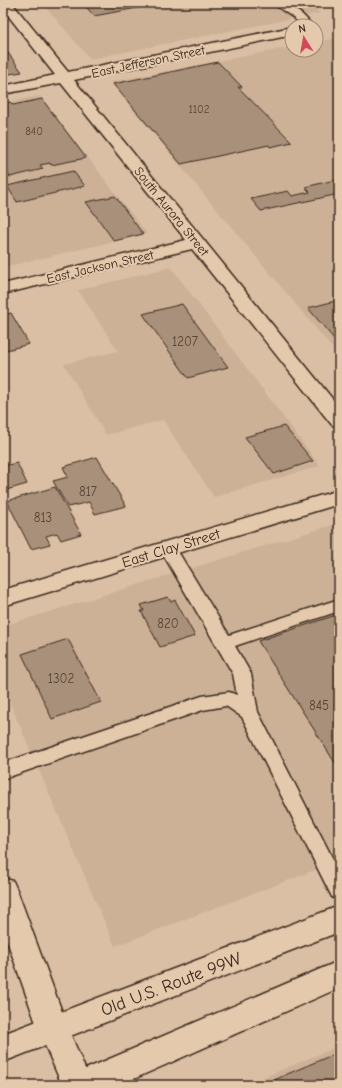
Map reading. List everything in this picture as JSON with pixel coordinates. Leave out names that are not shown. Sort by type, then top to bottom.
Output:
[{"type":"street","name":"South Aurora Street","points":[[5,3],[198,242],[339,420]]},
{"type":"street","name":"East Jefferson Street","points":[[3,90],[284,33]]},
{"type":"street","name":"East Jackson Street","points":[[3,289],[198,242]]},
{"type":"street","name":"East Clay Street","points":[[3,598],[339,497]]},
{"type":"street","points":[[4,896],[53,1029],[77,1085]]},
{"type":"street","name":"Old U.S. Route 99W","points":[[3,1048],[339,919]]},
{"type":"street","points":[[85,1085],[339,974]]},
{"type":"lane","points":[[277,3],[298,16],[299,18]]},
{"type":"lane","points":[[168,549],[242,674],[250,712],[339,891]]},
{"type":"lane","points":[[224,643],[339,605]]},
{"type":"lane","points":[[3,771],[202,703],[230,699],[250,712]]},
{"type":"shaded area","points":[[42,3],[308,3],[320,13],[295,18],[284,18],[284,20],[90,59]]},
{"type":"shaded area","points":[[339,38],[339,356],[110,82],[284,49],[284,58],[324,58],[324,41]]},
{"type":"shaded area","points":[[40,96],[147,234],[4,267],[3,103]]},
{"type":"shaded area","points":[[171,267],[320,466],[214,497],[163,420],[106,435],[64,364],[118,351],[78,290]]},
{"type":"shaded area","points":[[339,523],[339,861],[115,946],[3,687],[3,626]]},
{"type":"shaded area","points":[[339,1046],[339,1085],[245,1085]]},
{"type":"building","points":[[83,3],[164,3],[94,16]]},
{"type":"building","points":[[3,46],[22,72],[3,75]]},
{"type":"building","points":[[218,62],[242,87],[238,87],[292,142],[270,147],[269,145],[181,164],[113,84]]},
{"type":"building","points":[[42,99],[86,158],[51,165],[50,163],[40,165],[43,169],[10,177],[7,173],[3,174],[3,103],[10,102],[13,105]]},
{"type":"building","points":[[73,171],[85,186],[17,202],[7,186]]},
{"type":"building","points":[[339,179],[339,194],[261,211],[251,199],[288,191],[292,196],[310,192],[305,187]]},
{"type":"building","points":[[115,196],[143,234],[114,241],[86,202]]},
{"type":"building","points":[[339,300],[339,345],[308,308]]},
{"type":"building","points":[[182,304],[228,367],[188,378],[143,314]]},
{"type":"building","points":[[11,313],[29,344],[3,351],[3,315]]},
{"type":"building","points":[[284,426],[313,461],[274,474],[245,437]]},
{"type":"building","points":[[97,457],[126,506],[95,514],[89,502],[68,507],[53,481],[68,477],[63,467]]},
{"type":"building","points":[[17,463],[27,484],[3,491],[3,466]]},
{"type":"building","points":[[55,487],[81,534],[61,540],[57,533],[46,536],[50,544],[31,549],[7,501]]},
{"type":"building","points":[[168,597],[171,602],[175,600],[195,636],[160,647],[141,611],[144,611],[141,605]]},
{"type":"building","points":[[339,614],[339,769],[258,641]]},
{"type":"building","points":[[68,639],[101,702],[52,719],[22,654]]},
{"type":"building","points":[[339,1052],[339,1085],[264,1085],[285,1075]]}]
